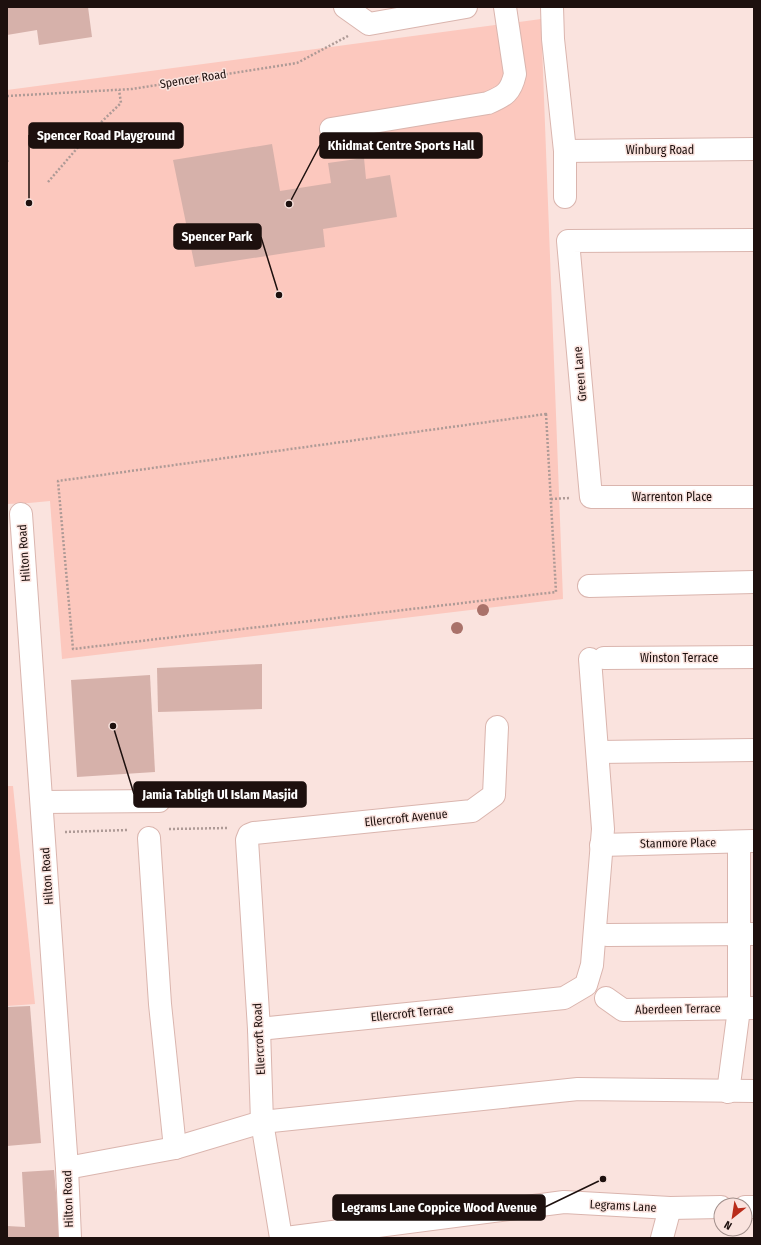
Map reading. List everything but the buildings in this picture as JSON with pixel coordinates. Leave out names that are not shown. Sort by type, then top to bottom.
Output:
[{"type":"street","points":[[344,7],[369,24],[466,7]]},
{"type":"street","points":[[331,129],[488,103],[507,93],[513,84],[515,74],[505,7]]},
{"type":"street","points":[[552,7],[553,39],[565,150],[566,197]]},
{"type":"street","name":"Winburg Road","points":[[565,150],[754,149]]},
{"type":"street","name":"Green Lane","points":[[591,497],[568,241],[754,240]]},
{"type":"street","name":"Warrenton Place","points":[[591,497],[754,496]]},
{"type":"street","name":"Hilton Road","points":[[22,514],[42,802],[62,1159],[70,1238]]},
{"type":"street","points":[[589,586],[754,582]]},
{"type":"street","name":"Winston Terrace","points":[[598,752],[597,659],[754,658]]},
{"type":"street","name":"Ellercroft Avenue","points":[[247,840],[249,835],[254,833],[472,811],[494,795],[497,727]]},
{"type":"street","points":[[601,845],[602,829],[598,752],[754,750]]},
{"type":"street","points":[[42,802],[159,801]]},
{"type":"street","points":[[149,838],[160,1004],[175,1148]]},
{"type":"street","name":"Ellercroft Road","points":[[247,840],[259,1029],[262,1122],[280,1238]]},
{"type":"street","points":[[728,1092],[746,1008],[746,842]]},
{"type":"street","name":"Stanmore Place","points":[[601,845],[746,842]]},
{"type":"street","name":"Ellercroft Terrace","points":[[259,1029],[564,998],[586,985],[592,965],[601,845]]},
{"type":"street","points":[[608,935],[747,934]]},
{"type":"street","name":"Aberdeen Terrace","points":[[606,998],[623,1010],[746,1008]]},
{"type":"street","points":[[62,1159],[175,1148],[262,1122],[578,1089],[728,1092],[754,1091]]},
{"type":"street","name":"Legrams Lane","points":[[286,1238],[564,1202],[670,1208],[713,1207]]},
{"type":"street","points":[[662,1238],[670,1208]]},
{"type":"path","name":"Spencer Road","points":[[7,96],[132,89],[297,63],[369,24]]},
{"type":"path","points":[[48,182],[92,131],[121,103],[119,90]]},
{"type":"path","points":[[546,414],[556,592],[73,649],[58,481],[546,414]]},
{"type":"shaded area","points":[[541,19],[563,599],[62,659],[50,501],[7,504],[7,90]]},
{"type":"shaded area","points":[[7,786],[13,786],[35,1004],[7,1006]]},
{"type":"place","name":"Spencer Road Playground","points":[[29,203]]},
{"type":"place","name":"Khidmat Centre Sports Hall","points":[[289,204]]},
{"type":"place","name":"Spencer Park","points":[[279,295]]},
{"type":"place","name":"Jamia Tabligh Ul Islam Masjid","points":[[113,726]]},
{"type":"place","name":"Legrams Lane Coppice Wood Avenue","points":[[603,1179]]}]
